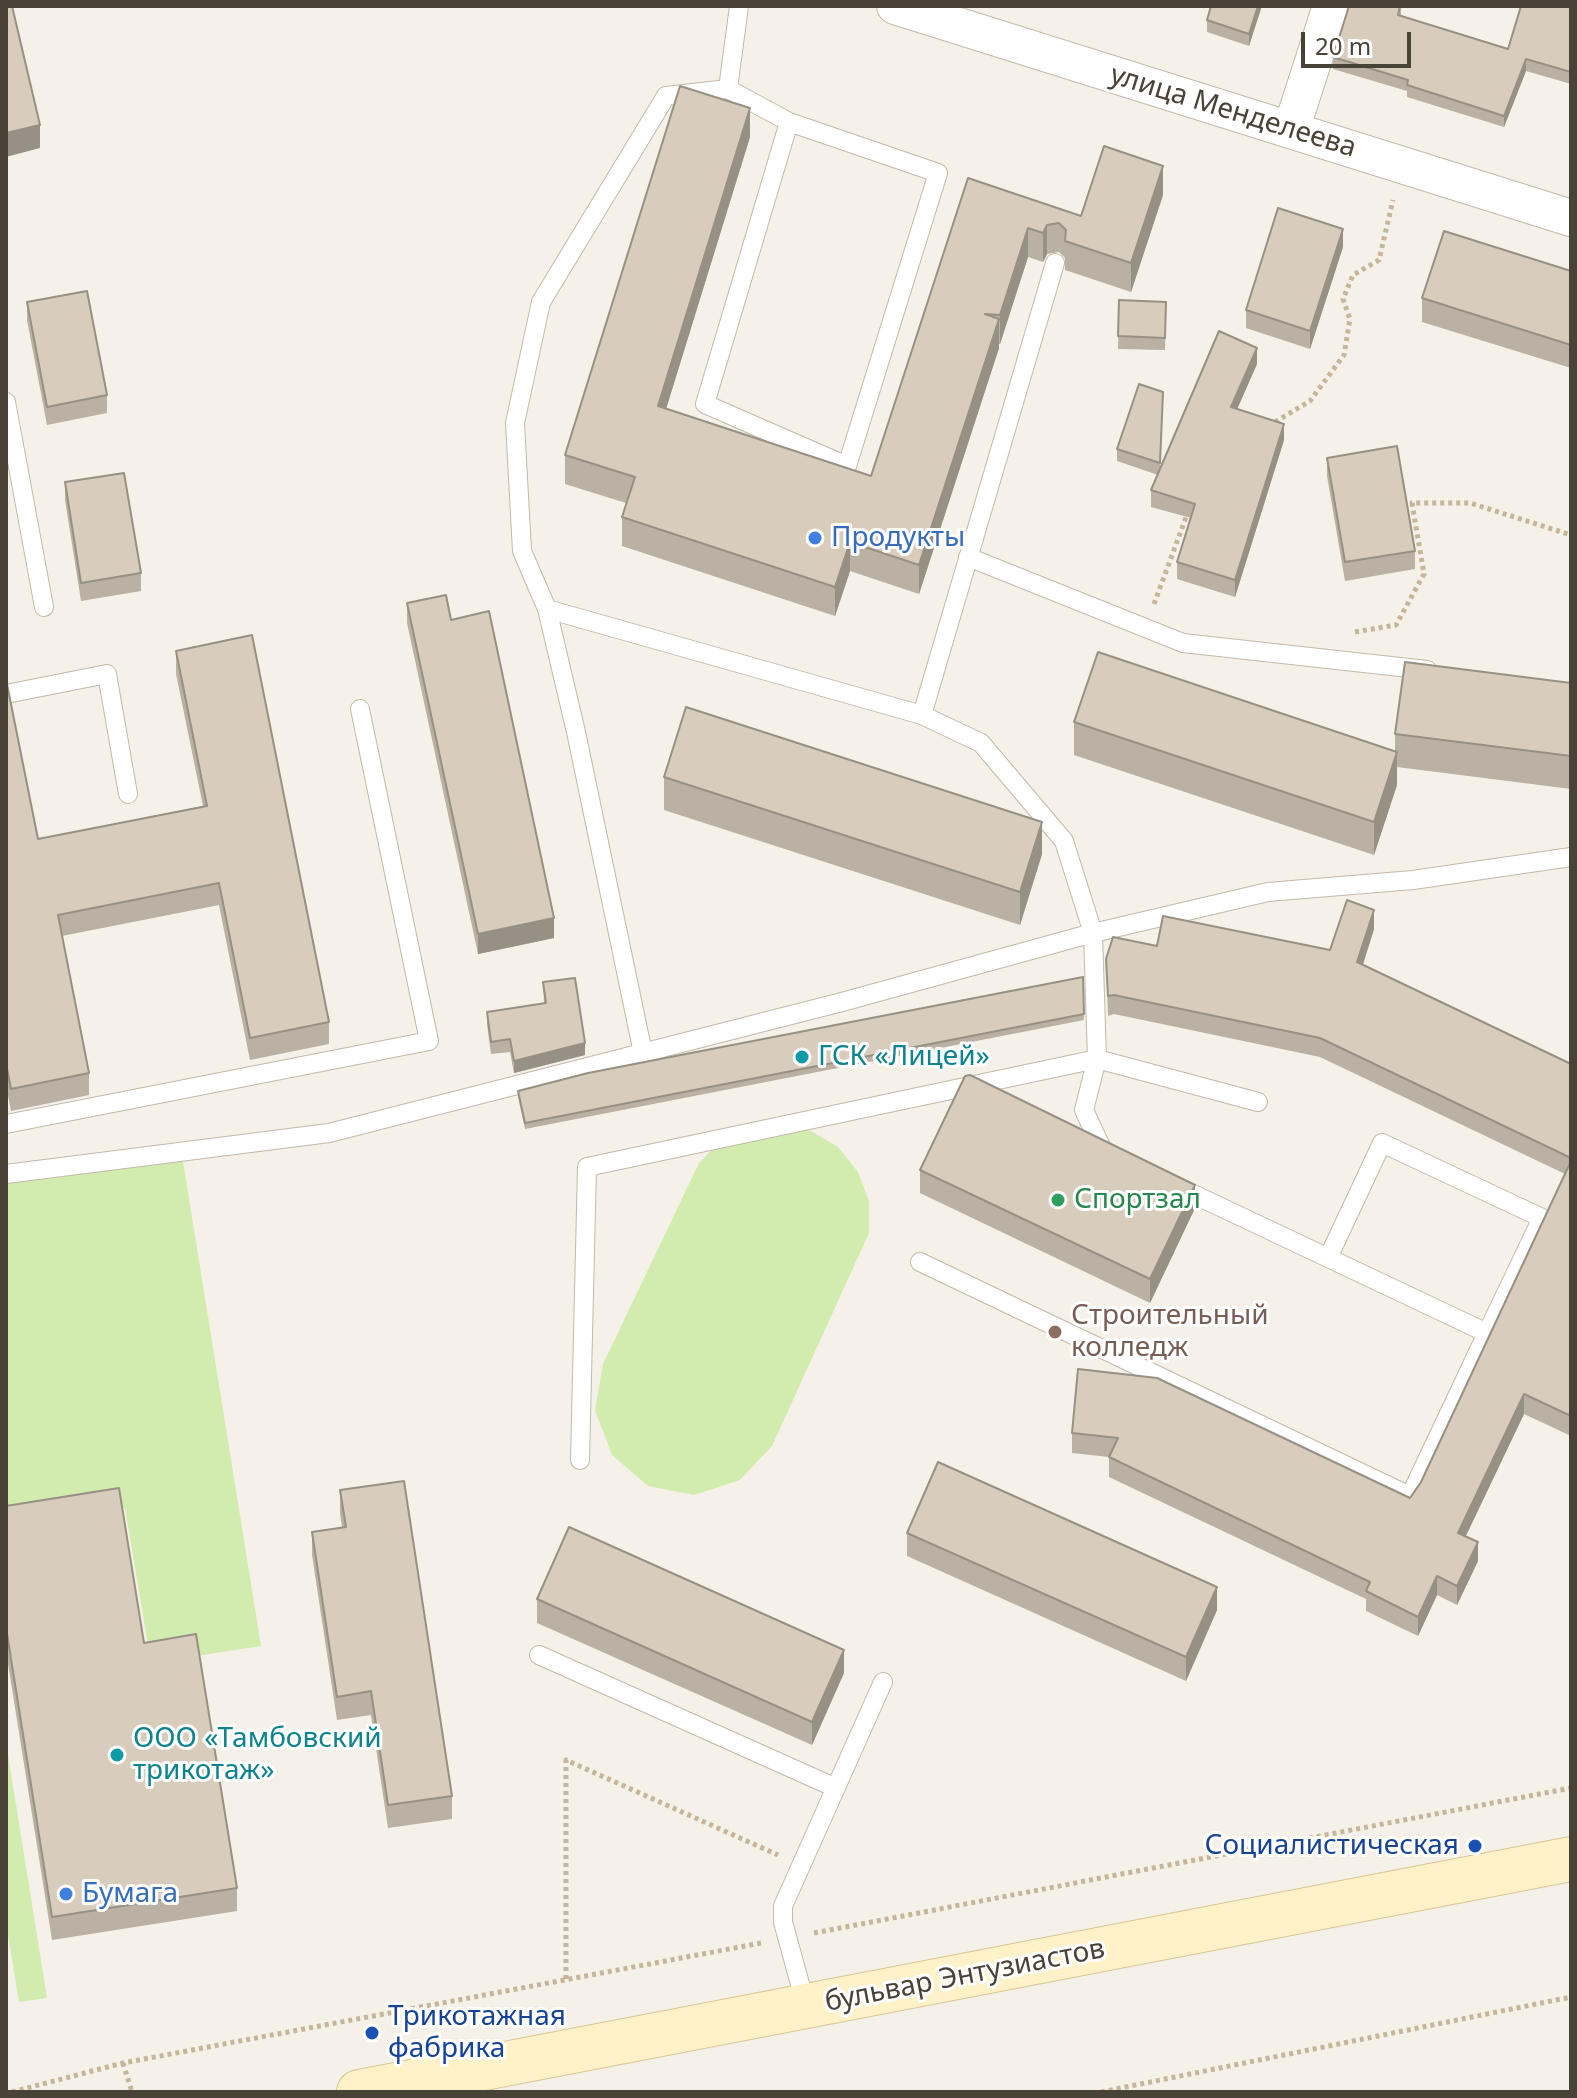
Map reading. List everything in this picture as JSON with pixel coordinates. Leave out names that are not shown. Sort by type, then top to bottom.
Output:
[{"type":"main road","name":"бульвар Энтузиастов","points":[[359,2092],[1571,1859]]},
{"type":"street","name":"улица Менделеева","points":[[895,6],[1571,218]]},
{"type":"street","points":[[1291,130],[1331,6]]},
{"type":"lane","points":[[728,89],[739,6]]},
{"type":"lane","points":[[643,1053],[547,609],[522,551],[515,423],[541,302],[666,96],[728,89],[789,122],[938,173],[847,466],[705,404],[789,122]]},
{"type":"lane","points":[[922,715],[1055,263]]},
{"type":"lane","points":[[6,402],[44,607]]},
{"type":"lane","points":[[968,557],[1183,643],[1448,672]]},
{"type":"lane","points":[[547,609],[922,715],[981,743],[1064,841],[1093,933],[1097,1059],[1084,1110],[1103,1151],[1117,1158]]},
{"type":"lane","points":[[6,694],[107,674],[128,794]]},
{"type":"lane","points":[[6,1124],[429,1041],[360,709]]},
{"type":"lane","points":[[6,1174],[329,1133],[842,1002],[1093,933],[1268,892],[1413,880],[1571,857]]},
{"type":"lane","points":[[580,1460],[587,1167],[1097,1059],[1258,1102]]},
{"type":"lane","points":[[920,1262],[1410,1496],[1542,1218],[1382,1143],[1328,1258]]},
{"type":"lane","points":[[1159,1178],[1487,1333]]},
{"type":"lane","points":[[539,1655],[836,1788]]},
{"type":"lane","points":[[806,2006],[782,1917],[783,1906],[883,1682]]},
{"type":"path","points":[[1264,420],[1276,422],[1310,401],[1344,355],[1350,319],[1343,299],[1353,275],[1379,260],[1402,165]]},
{"type":"path","points":[[1145,628],[1192,500]]},
{"type":"path","points":[[1342,635],[1396,625],[1424,574],[1412,503],[1470,503],[1571,535]]},
{"type":"path","points":[[566,1979],[566,1760],[802,1865]]},
{"type":"path","points":[[1101,2092],[1571,1997]]},
{"type":"path","points":[[123,2063],[132,2092]]},
{"type":"green space","points":[[780,1124],[811,1131],[838,1147],[858,1172],[869,1201],[869,1233],[772,1446],[740,1480],[694,1495],[648,1486],[612,1455],[595,1410],[603,1364],[699,1163],[721,1141]]},
{"type":"green space","points":[[182,1155],[261,1646],[151,1663],[125,1508],[6,1526],[6,1183]]},
{"type":"green space","points":[[6,1742],[47,1998],[19,2002],[6,1923]]},
{"type":"building","points":[[6,6],[12,6],[40,125],[6,133]]},
{"type":"building","points":[[1211,6],[1258,6],[1249,34],[1207,20]]},
{"type":"building","points":[[1349,6],[1400,6],[1398,15],[1508,49],[1521,6],[1571,6],[1571,72],[1526,59],[1504,116],[1407,85],[1408,80],[1333,57]]},
{"type":"building","points":[[680,86],[750,108],[658,406],[871,476],[968,178],[1081,216],[1104,146],[1163,166],[1131,263],[1065,241],[1066,230],[1059,223],[1047,225],[1043,233],[1028,228],[1000,315],[985,314],[999,319],[919,565],[850,542],[835,587],[622,517],[635,477],[565,455]]},
{"type":"building","points":[[1278,208],[1343,229],[1310,331],[1246,310]]},
{"type":"building","points":[[1444,231],[1571,271],[1571,345],[1422,298]]},
{"type":"building","points":[[87,291],[107,395],[47,407],[27,302]]},
{"type":"building","points":[[1119,300],[1166,302],[1165,338],[1118,336]]},
{"type":"building","points":[[1219,331],[1257,348],[1231,407],[1284,424],[1235,580],[1177,562],[1195,504],[1151,490]]},
{"type":"building","points":[[1139,384],[1163,392],[1160,463],[1117,449]]},
{"type":"building","points":[[1397,446],[1415,551],[1345,562],[1327,458]]},
{"type":"building","points":[[124,473],[141,573],[81,583],[65,482]]},
{"type":"building","points":[[446,595],[451,620],[489,611],[554,918],[478,934],[407,603]]},
{"type":"building","points":[[252,635],[329,1022],[250,1038],[219,883],[58,915],[89,1073],[11,1089],[6,1063],[6,684],[38,839],[207,806],[176,651]]},
{"type":"building","points":[[1098,652],[1397,752],[1374,822],[1074,722]]},
{"type":"building","points":[[1405,662],[1571,683],[1571,756],[1395,734]]},
{"type":"building","points":[[686,707],[1042,822],[1020,892],[664,777]]},
{"type":"building","points":[[1347,900],[1374,910],[1357,962],[1571,1064],[1571,1158],[1320,1038],[1108,996],[1106,959],[1113,937],[1157,946],[1163,916],[1330,950]]},
{"type":"building","name":"ГСК «Лицей»","points":[[1083,977],[1084,1014],[525,1123],[518,1091],[588,1073]]},
{"type":"building","points":[[575,978],[585,1043],[514,1061],[510,1039],[491,1042],[487,1012],[546,1003],[543,982]]},
{"type":"building","name":"Спортзал","points":[[970,1075],[1195,1185],[1150,1279],[920,1170],[965,1076]]},
{"type":"building","points":[[1571,1161],[1571,1416],[1524,1394],[1458,1533],[1478,1542],[1457,1586],[1437,1576],[1418,1617],[1366,1591],[1370,1582],[1109,1457],[1118,1438],[1072,1433],[1078,1369],[1157,1378],[1410,1498],[1421,1482]]},
{"type":"building","points":[[938,1462],[1217,1587],[1186,1657],[907,1533]]},
{"type":"building","points":[[404,1481],[452,1796],[388,1805],[371,1691],[337,1697],[312,1532],[346,1527],[340,1490]]},
{"type":"building","name":"ООО «Тамбовский трикотаж»","points":[[119,1488],[144,1643],[196,1634],[237,1888],[52,1917],[6,1627],[6,1506]]},
{"type":"building","points":[[569,1527],[844,1650],[812,1722],[537,1599]]},
{"type":"place","name":"Продукты","points":[[815,538]]},
{"type":"place","name":"ГСК «Лицей»","points":[[802,1057]]},
{"type":"place","name":"Спортзал","points":[[1058,1200]]},
{"type":"place","name":"Строительный колледж","points":[[1055,1332]]},
{"type":"place","name":"ООО «Тамбовский трикотаж»","points":[[117,1755]]},
{"type":"place","name":"Социалистическая","points":[[1475,1846]]},
{"type":"place","name":"Бумага","points":[[66,1894]]},
{"type":"place","name":"Трикотажная фабрика","points":[[372,2033]]}]
